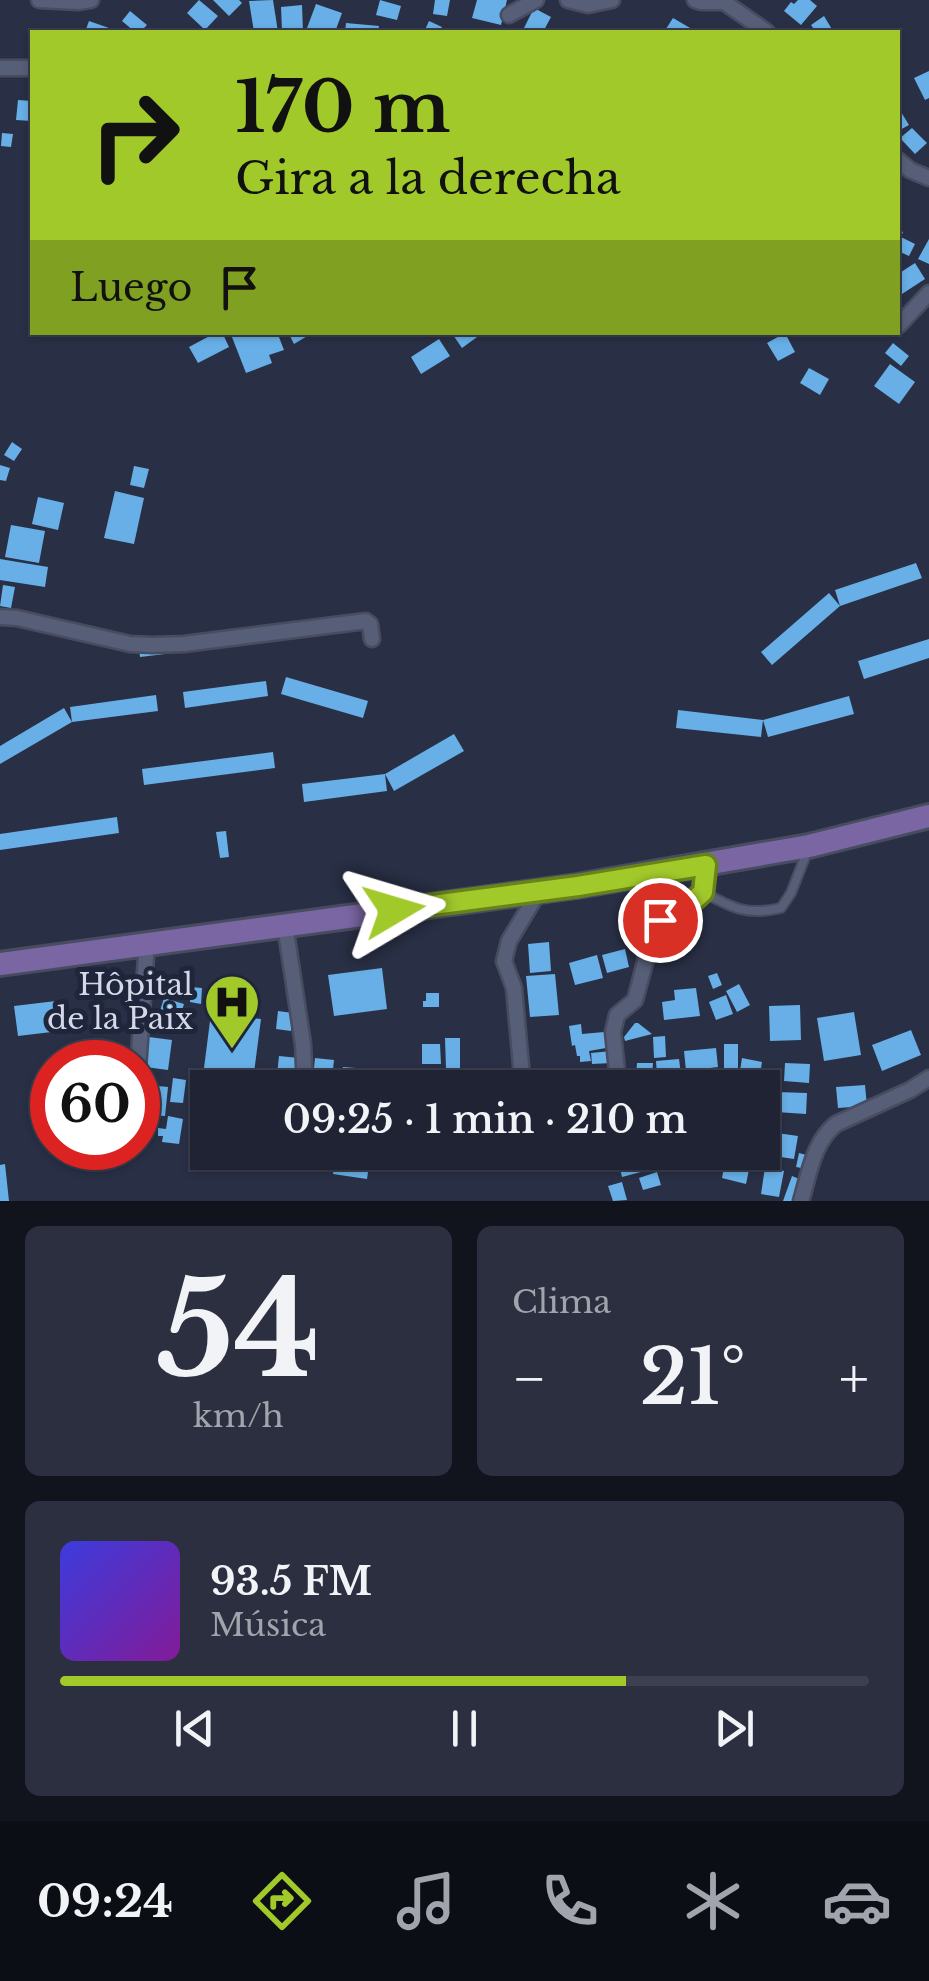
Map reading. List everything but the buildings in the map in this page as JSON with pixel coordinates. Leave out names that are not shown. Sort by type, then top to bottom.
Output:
[{"type":"main road","points":[[0,964],[706,865],[809,846],[929,816]]},
{"type":"street","points":[[39,0],[91,0]]},
{"type":"street","points":[[510,15],[536,0]]},
{"type":"street","points":[[568,0],[588,6],[612,0]]},
{"type":"street","points":[[696,0],[722,1],[763,30]]},
{"type":"street","points":[[0,68],[30,68]]},
{"type":"street","points":[[900,162],[929,178]]},
{"type":"street","points":[[900,324],[929,292]]},
{"type":"street","points":[[0,617],[130,644],[184,644],[366,621],[372,639]]},
{"type":"street","points":[[617,1070],[613,1032],[617,1015],[634,1000],[654,929],[660,920],[703,892],[706,865]]},
{"type":"street","points":[[521,1070],[514,988],[504,962],[509,941],[539,891]]},
{"type":"street","points":[[286,924],[304,1070]]},
{"type":"street","points":[[140,1040],[147,943]]},
{"type":"street","points":[[800,1201],[826,1132],[929,1078]]},
{"type":"lane","points":[[703,892],[733,908],[759,913],[781,908],[809,846]]},
{"type":"place","name":"Hôpital de la Paix","points":[[232,1051]]},
{"type":"route","points":[[394,910],[706,865],[703,892],[660,920]]}]
